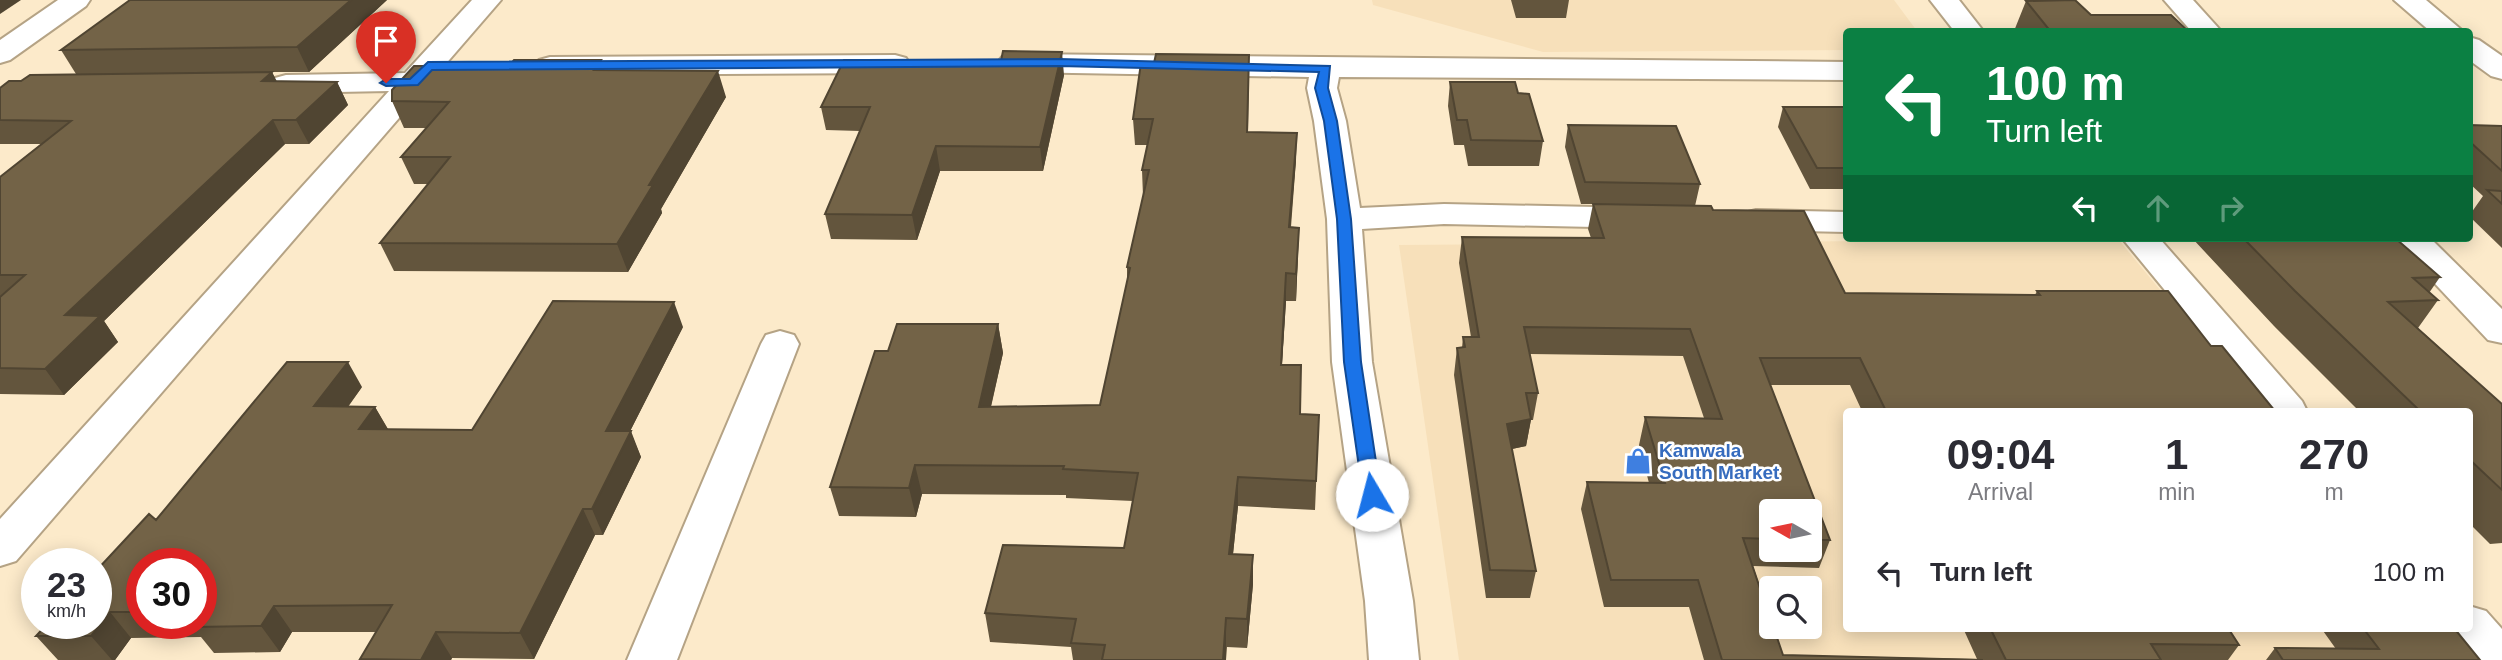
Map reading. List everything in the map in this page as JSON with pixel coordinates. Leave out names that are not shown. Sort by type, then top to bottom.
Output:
[{"type":"street","points":[[0,54],[76,0]]},
{"type":"street","points":[[0,549],[487,0]]},
{"type":"street","points":[[1944,0],[1967,28]]},
{"type":"street","points":[[2178,0],[2204,28]]},
{"type":"street","points":[[2408,0],[2445,28]]},
{"type":"street","points":[[2473,49],[2502,70]]},
{"type":"street","points":[[989,63],[1843,71]]},
{"type":"street","points":[[523,66],[920,64]]},
{"type":"street","points":[[262,84],[421,74],[469,66]]},
{"type":"street","points":[[1326,68],[1322,88],[1331,121],[1344,219],[1352,362],[1388,601],[1394,660]]},
{"type":"street","points":[[1344,219],[1444,214],[1680,219]]},
{"type":"street","points":[[1721,220],[1843,222]]},
{"type":"street","points":[[2143,242],[2284,408]]},
{"type":"street","points":[[2414,242],[2502,331]]},
{"type":"street","points":[[652,660],[780,344]]},
{"type":"street","points":[[2473,630],[2499,660]]},
{"type":"shaded area","points":[[1372,0],[1894,0],[1915,28],[1843,28],[1843,50],[1543,52],[1373,5]]},
{"type":"shaded area","name":"Kamwala South Market","points":[[2120,242],[2258,408],[1843,408],[1843,632],[2443,632],[2467,660],[1459,660],[1399,245]]},
{"type":"building","points":[[130,0],[351,0],[297,47],[61,50]]},
{"type":"building","points":[[2075,0],[2091,15],[2171,15],[2185,28],[2048,28],[2026,1]]},
{"type":"building","points":[[1003,51],[1062,52],[1040,147],[936,146],[912,215],[825,214],[870,107],[821,107],[844,60],[1001,61]]},
{"type":"building","points":[[1156,54],[1249,55],[1247,132],[1297,133],[1289,227],[1299,228],[1296,274],[1286,273],[1281,365],[1301,365],[1300,414],[1319,415],[1316,481],[1238,477],[1229,554],[1253,555],[1247,619],[1226,618],[1223,660],[1102,660],[1105,645],[1071,643],[1076,619],[985,613],[1003,545],[1124,548],[1138,473],[1063,469],[1064,466],[915,465],[909,488],[830,487],[875,351],[888,351],[897,324],[998,324],[979,407],[1100,405],[1149,170],[1142,170],[1153,119],[1133,119],[1141,63],[1154,63]]},
{"type":"building","points":[[514,60],[601,60],[594,70],[718,71],[649,185],[653,185],[617,244],[380,243],[450,157],[401,157],[449,102],[392,101],[392,90],[414,66],[509,66]]},
{"type":"building","points":[[272,72],[262,81],[337,82],[296,120],[273,120],[65,315],[100,316],[45,369],[0,368],[0,297],[25,275],[0,275],[0,177],[71,121],[0,120],[0,88],[9,81],[21,81],[30,75]]},
{"type":"building","points":[[1450,82],[1515,82],[1518,93],[1529,94],[1543,141],[1471,140],[1467,120],[1457,120]]},
{"type":"building","points":[[1783,107],[1843,107],[1843,168],[1817,168]]},
{"type":"building","points":[[1568,125],[1676,126],[1700,184],[1585,182]]},
{"type":"building","points":[[2473,125],[2502,126],[2502,171],[2473,145]]},
{"type":"building","points":[[2487,190],[2502,191],[2502,204]]},
{"type":"building","points":[[1593,204],[1804,211],[1845,293],[2040,295],[2037,291],[2168,291],[2211,346],[2222,346],[2273,408],[1885,408],[1860,358],[1760,358],[1814,499],[1759,499],[1759,539],[1743,538],[1759,585],[1759,639],[1777,639],[1783,655],[1983,660],[1722,660],[1698,580],[1611,580],[1587,482],[1665,483],[1645,417],[1722,419],[1690,329],[1524,327],[1538,393],[1526,393],[1531,419],[1507,424],[1536,571],[1490,570],[1457,348],[1465,347],[1463,337],[1479,337],[1462,237],[1604,238]]},
{"type":"building","points":[[2247,242],[2400,242],[2440,277],[2413,278],[2438,300],[2388,302],[2502,404],[2502,490],[2473,463],[2473,408],[2417,408]]},
{"type":"building","points":[[553,301],[674,302],[606,431],[631,431],[592,509],[583,509],[520,633],[436,632],[421,660],[360,659],[392,605],[274,606],[261,626],[217,627],[217,548],[126,548],[126,612],[112,612],[112,554],[149,514],[156,520],[287,362],[348,362],[314,406],[375,407],[359,429],[472,430]]},
{"type":"building","points":[[1822,519],[1830,540],[1822,540]]},
{"type":"building","points":[[1992,632],[2231,632],[2239,645],[2151,644],[2161,660],[2006,660]]},
{"type":"building","points":[[2366,632],[2457,632],[2480,660],[2283,660],[2275,648],[2379,649]]},
{"type":"place","name":"Kamwala South Market","points":[[1638,461]]},
{"type":"route","points":[[386,83],[414,82],[428,66],[1059,62],[1326,68],[1322,88],[1331,121],[1344,219],[1352,362],[1372,495]]}]
